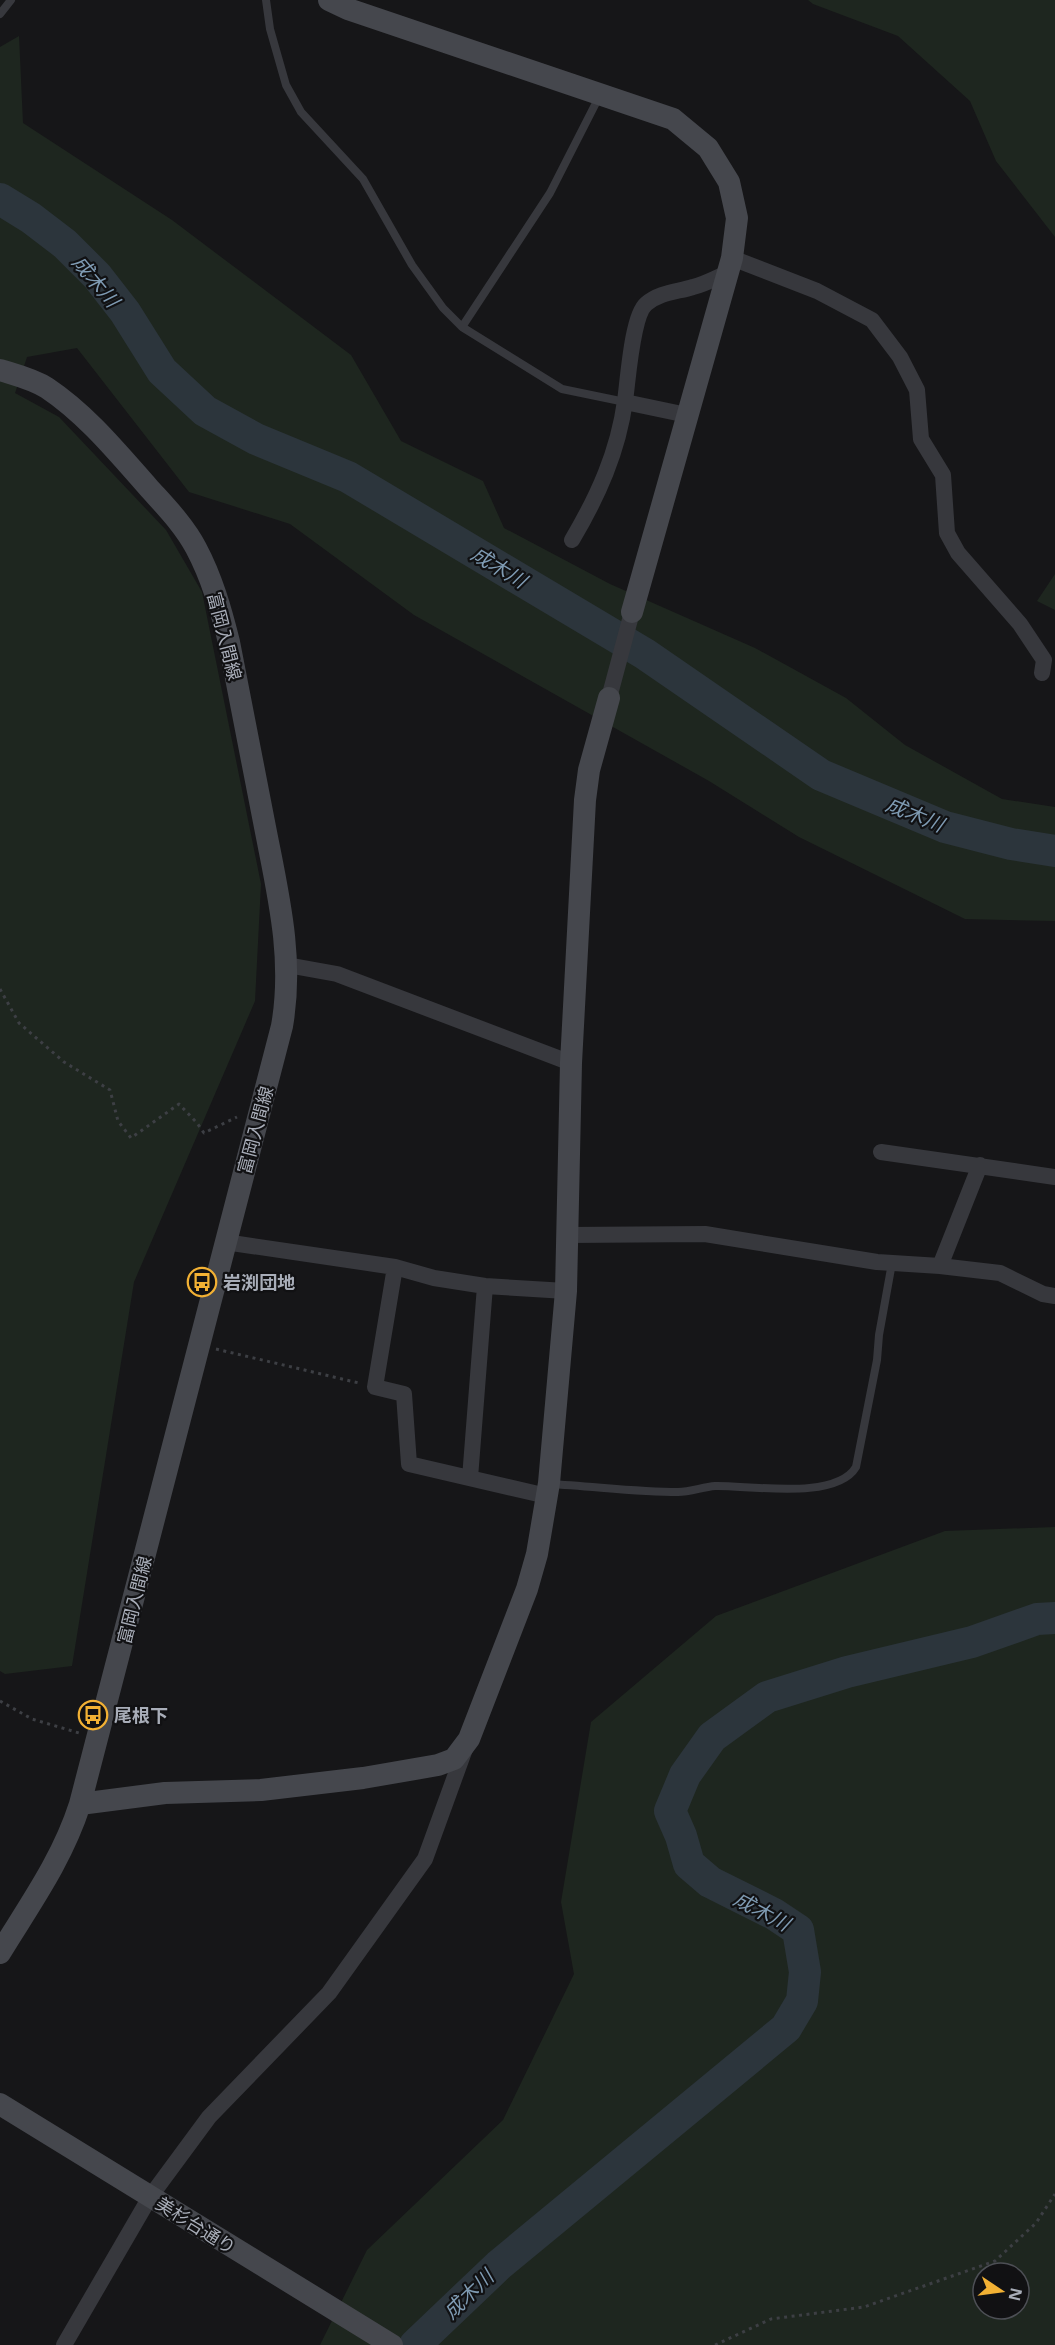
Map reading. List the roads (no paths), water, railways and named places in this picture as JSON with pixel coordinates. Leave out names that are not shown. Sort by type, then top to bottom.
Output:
[{"type":"street","points":[[64,2345],[150,2197],[209,2117],[329,1993],[425,1859],[527,1589],[537,1554],[548,1490],[566,1291],[571,1063],[585,800],[589,770],[729,266],[737,218],[729,182],[708,148],[673,119],[348,9],[329,0]]},
{"type":"street","points":[[572,540],[593,505],[610,465],[625,402],[631,353],[644,305],[659,295],[695,287],[729,266],[817,291],[872,320],[900,357],[917,390],[921,439],[944,476],[946,533],[958,553],[1020,624],[1044,660],[1042,673]]},
{"type":"street","name":"富岡入間線","points":[[0,370],[25,377],[46,388],[100,433],[175,518],[195,546],[221,608],[229,642],[277,892],[287,965],[287,996],[282,1026],[80,1804],[70,1835],[58,1860],[0,1953]]},
{"type":"street","points":[[625,402],[687,414]]},
{"type":"street","points":[[287,965],[337,974],[571,1063]]},
{"type":"street","points":[[881,1152],[1055,1177]]},
{"type":"street","points":[[940,1266],[980,1165]]},
{"type":"street","points":[[568,1235],[705,1234],[892,1263],[1000,1273],[1043,1294],[1055,1296]]},
{"type":"street","points":[[225,1242],[395,1266],[434,1278],[485,1286],[566,1291]]},
{"type":"street","points":[[395,1266],[375,1387],[405,1394],[409,1464],[470,1478],[548,1490]]},
{"type":"street","points":[[470,1478],[485,1286]]},
{"type":"street","points":[[80,1804],[165,1793],[261,1790],[363,1778],[438,1766],[454,1759],[469,1739]]},
{"type":"street","name":"美杉台通り","points":[[0,2104],[392,2345]]},
{"type":"lane","points":[[0,14],[11,0]]},
{"type":"lane","points":[[266,0],[270,29],[286,85],[301,112],[363,179],[412,265],[443,308],[462,327],[562,389],[625,402]]},
{"type":"lane","points":[[462,327],[550,193],[600,94]]},
{"type":"lane","points":[[548,1490],[680,1492],[713,1486],[798,1490],[838,1480],[853,1472],[856,1467],[877,1360],[879,1335],[892,1263]]},
{"type":"waterway","name":"成木川","points":[[0,199],[31,218],[65,244],[97,276],[125,312],[162,371],[205,411],[256,439],[348,477],[645,654],[821,775],[945,827],[1011,844],[1055,851]]},
{"type":"waterway","name":"成木川","points":[[415,2345],[499,2265],[786,2028],[802,2001],[805,1972],[798,1930],[774,1914],[710,1882],[689,1864],[681,1836],[670,1811],[685,1775],[712,1737],[767,1697],[847,1672],[972,1642],[1037,1619],[1055,1618]]},
{"type":"place","name":"岩渕団地","points":[[202,1282]]},
{"type":"place","name":"尾根下","points":[[93,1715]]}]
